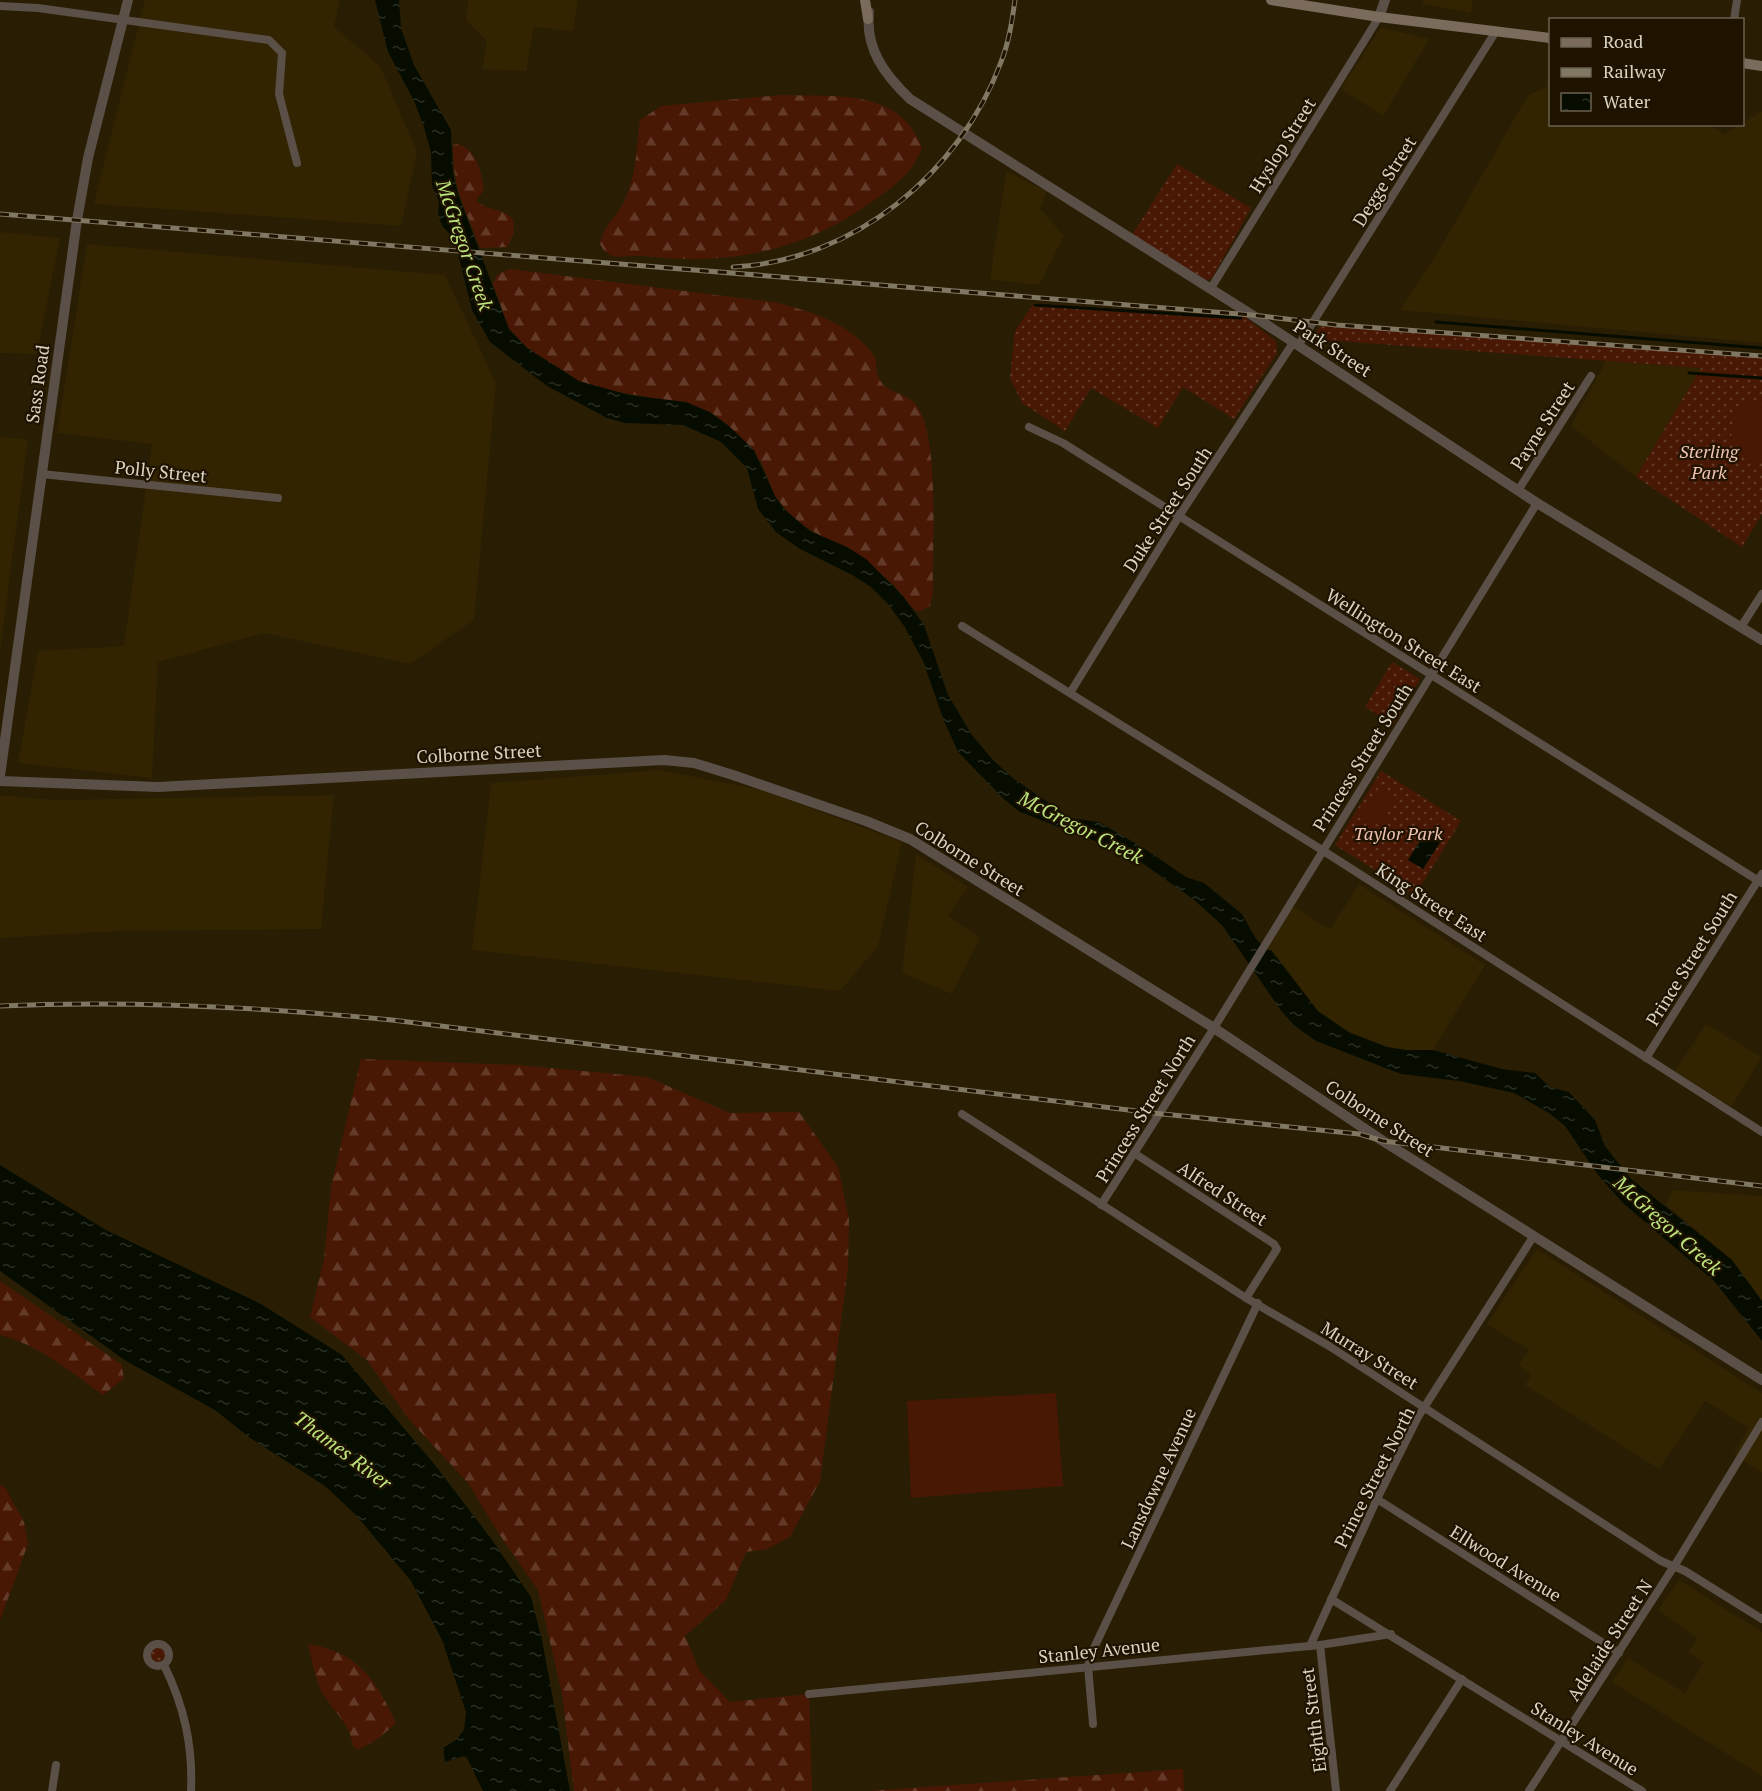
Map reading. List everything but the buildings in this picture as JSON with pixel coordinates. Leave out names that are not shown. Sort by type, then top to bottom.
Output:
[{"type":"main road","points":[[866,0],[868,19]]},
{"type":"main road","points":[[1271,0],[1379,17],[1549,38]]},
{"type":"main road","points":[[1744,63],[1762,66]]},
{"type":"street","name":"Sass Road","points":[[0,776],[41,474],[85,178],[128,0]]},
{"type":"street","name":"Park Street","points":[[870,0],[868,19],[873,48],[889,79],[910,99],[1211,288],[1537,502],[1762,640]]},
{"type":"street","points":[[1379,17],[1385,0]]},
{"type":"street","points":[[1734,18],[1737,0]]},
{"type":"street","points":[[0,6],[123,18],[265,39],[276,44],[283,58],[279,94],[297,163]]},
{"type":"street","name":"Hyslop Street","points":[[1211,288],[1379,17]]},
{"type":"street","name":"Degge Street","points":[[1296,345],[1496,31]]},
{"type":"street","name":"Duke Street South","points":[[1070,693],[1179,516],[1296,345]]},
{"type":"street","name":"Payne Street","points":[[1519,489],[1591,376]]},
{"type":"street","name":"Wellington Street East","points":[[1029,427],[1063,443],[1431,675],[1761,879]]},
{"type":"street","name":"Polly Street","points":[[41,474],[278,498]]},
{"type":"street","name":"Princess Street South","points":[[1214,1028],[1537,502]]},
{"type":"street","points":[[1742,627],[1762,594]]},
{"type":"street","name":"King Street East","points":[[962,626],[1322,850],[1762,1132]]},
{"type":"street","name":"Colborne Street","points":[[0,781],[158,787],[664,760],[694,763],[866,820],[910,838],[1214,1028],[1533,1237],[1762,1380]]},
{"type":"street","name":"Prince Street South","points":[[1646,1058],[1761,879]]},
{"type":"street","name":"Princess Street North","points":[[1101,1205],[1214,1028]]},
{"type":"street","name":"Murray Street","points":[[962,1114],[1246,1298],[1258,1303],[1425,1407],[1661,1561],[1674,1565],[1762,1619]]},
{"type":"street","name":"Alfred Street","points":[[1134,1153],[1274,1244],[1276,1249],[1246,1298]]},
{"type":"street","name":"Prince Street North","points":[[1310,1646],[1377,1499],[1425,1407],[1533,1237]]},
{"type":"street","name":"Lansdowne Avenue","points":[[1088,1666],[1092,1652],[1258,1303]]},
{"type":"street","name":"Adelaide Street N","points":[[1529,1791],[1619,1653],[1762,1422]]},
{"type":"street","name":"Ellwood Avenue","points":[[1377,1499],[1619,1653]]},
{"type":"street","name":"Stanley Avenue","points":[[1331,1599],[1642,1791]]},
{"type":"street","name":"Stanley Avenue","points":[[809,1694],[1320,1645],[1391,1634]]},
{"type":"street","name":"Eighth Street","points":[[1320,1645],[1336,1791]]},
{"type":"street","points":[[164,1665],[184,1715],[192,1762],[191,1791]]},
{"type":"street","points":[[1088,1666],[1093,1724]]},
{"type":"street","points":[[1390,1791],[1462,1679]]},
{"type":"street","points":[[52,1791],[56,1765]]},
{"type":"shaded area","points":[[145,0],[340,0],[334,27],[380,66],[417,152],[401,226],[94,204]]},
{"type":"shaded area","points":[[468,0],[578,0],[573,31],[534,27],[526,71],[482,69],[487,41],[466,20]]},
{"type":"shaded area","points":[[1423,0],[1473,0],[1471,13],[1423,4]]},
{"type":"shaded area","points":[[1381,27],[1429,39],[1383,116],[1341,89]]},
{"type":"shaded area","points":[[1549,73],[1549,126],[1712,126],[1724,134],[1737,126],[1744,126],[1744,122],[1762,111],[1762,343],[1400,310],[1438,252],[1528,95],[1546,87]]},
{"type":"shaded area","points":[[1006,171],[1047,191],[1040,208],[1064,236],[1039,285],[990,280]]},
{"type":"shaded area","points":[[0,232],[60,238],[37,354],[0,353]]},
{"type":"shaded area","points":[[87,244],[445,275],[496,383],[474,620],[410,664],[264,633],[158,662],[152,778],[18,763],[38,651],[124,646],[152,444],[57,433]]},
{"type":"shaded area","points":[[1606,361],[1702,368],[1636,477],[1571,426]]},
{"type":"shaded area","points":[[0,437],[28,439],[0,652]]},
{"type":"shaded area","points":[[660,770],[762,790],[902,842],[878,946],[840,991],[472,950],[491,783]]},
{"type":"shaded area","points":[[0,795],[53,800],[334,795],[321,929],[120,931],[0,938]]},
{"type":"shaded area","points":[[916,854],[968,887],[948,916],[980,938],[952,994],[902,973]]},
{"type":"shaded area","points":[[1359,884],[1485,965],[1433,1050],[1387,1047],[1336,1026],[1318,1011],[1271,950],[1267,950],[1293,906],[1325,927],[1331,928]]},
{"type":"shaded area","points":[[1706,1024],[1762,1057],[1731,1107],[1675,1071]]},
{"type":"shaded area","points":[[1673,1190],[1762,1196],[1762,1301],[1732,1260],[1666,1205]]},
{"type":"shaded area","points":[[1537,1249],[1762,1393],[1762,1473],[1734,1455],[1748,1428],[1705,1401],[1659,1469],[1525,1385],[1531,1375],[1518,1365],[1529,1350],[1487,1324]]},
{"type":"shaded area","points":[[1679,1580],[1762,1632],[1762,1776],[1612,1682],[1628,1658],[1685,1693],[1704,1662],[1688,1652],[1697,1638],[1658,1610]]},
{"type":"green space","points":[[781,95],[843,97],[882,105],[899,115],[912,129],[922,148],[908,172],[881,195],[819,233],[792,243],[764,251],[705,259],[618,257],[604,250],[600,244],[602,236],[625,200],[632,181],[640,120],[661,106]]},
{"type":"green space","points":[[458,144],[470,151],[477,162],[484,190],[476,200],[513,219],[514,233],[507,247],[480,248],[455,175],[453,145]]},
{"type":"green space","points":[[1177,164],[1251,208],[1212,278],[1206,280],[1132,235]]},
{"type":"green space","points":[[510,269],[779,303],[820,316],[855,336],[876,358],[877,372],[881,381],[886,387],[915,404],[927,430],[933,500],[933,592],[930,606],[919,612],[911,607],[894,585],[847,547],[827,540],[795,520],[775,496],[761,461],[648,397],[596,388],[579,381],[528,348],[509,329],[493,284],[498,274]]},
{"type":"green space","points":[[1034,303],[1245,317],[1276,341],[1277,353],[1234,419],[1183,387],[1158,428],[1091,388],[1065,431],[1022,403],[1010,378],[1015,331]]},
{"type":"green space","name":"Sterling Park","points":[[1320,326],[1762,357],[1762,514],[1742,547],[1636,477],[1701,368],[1326,340],[1317,349],[1310,343]]},
{"type":"green space","points":[[1752,400],[1762,404],[1762,462],[1744,455],[1731,441],[1732,428],[1738,412]]},
{"type":"green space","points":[[1392,662],[1420,679],[1393,724],[1365,707]]},
{"type":"green space","name":"Taylor Park","points":[[1381,771],[1461,821],[1415,895],[1335,845]]},
{"type":"green space","points":[[1379,787],[1397,797],[1380,826],[1362,815]]},
{"type":"green space","points":[[361,1059],[519,1065],[647,1077],[730,1113],[799,1112],[838,1167],[849,1219],[848,1267],[820,1481],[790,1537],[767,1549],[746,1552],[726,1600],[685,1636],[699,1670],[730,1702],[809,1694],[812,1791],[574,1791],[562,1694],[538,1590],[499,1534],[468,1483],[407,1417],[367,1360],[310,1317],[324,1259],[331,1187]]},
{"type":"green space","points":[[0,1281],[121,1364],[124,1378],[103,1395],[41,1352],[0,1335]]},
{"type":"green space","points":[[1056,1393],[1063,1486],[911,1498],[907,1401]]},
{"type":"green space","points":[[0,1484],[6,1489],[24,1522],[28,1544],[0,1620]]},
{"type":"green space","points":[[308,1644],[340,1653],[363,1670],[381,1694],[396,1723],[379,1738],[358,1750],[353,1746],[349,1731],[320,1688]]},
{"type":"green space","points":[[158,1648],[163,1650],[165,1655],[163,1660],[158,1662],[153,1660],[151,1655],[153,1650]]},
{"type":"green space","points":[[1183,1769],[1184,1791],[868,1791]]},
{"type":"water","name":"McGregor Creek","points":[[375,0],[399,0],[401,28],[414,65],[451,130],[453,173],[458,194],[509,329],[527,348],[579,381],[629,395],[686,402],[710,412],[729,426],[754,450],[775,496],[784,509],[810,531],[847,547],[866,559],[903,596],[924,625],[948,695],[972,735],[992,759],[1014,779],[1071,818],[1099,822],[1186,877],[1204,883],[1242,914],[1256,939],[1267,950],[1271,950],[1318,1011],[1350,1033],[1387,1047],[1433,1050],[1502,1069],[1535,1073],[1550,1087],[1569,1092],[1595,1120],[1605,1146],[1630,1178],[1732,1260],[1762,1301],[1762,1341],[1714,1281],[1624,1204],[1598,1175],[1565,1126],[1549,1113],[1514,1093],[1459,1081],[1401,1074],[1316,1041],[1295,1026],[1282,1012],[1222,925],[1193,899],[1131,855],[1020,812],[1004,799],[958,752],[944,721],[923,661],[904,626],[888,604],[871,587],[854,576],[800,549],[776,532],[758,509],[747,468],[721,442],[683,425],[625,423],[607,418],[547,386],[490,342],[472,310],[454,238],[443,227],[438,215],[439,202],[432,185],[431,153],[424,127],[414,101],[388,52]]},
{"type":"water","points":[[1426,831],[1441,841],[1423,869],[1408,860]]},
{"type":"water","name":"Thames River","points":[[0,1165],[106,1230],[261,1304],[342,1355],[435,1465],[492,1540],[531,1597],[542,1640],[570,1791],[483,1791],[467,1758],[464,1756],[445,1762],[443,1748],[456,1740],[464,1730],[466,1712],[442,1640],[411,1581],[355,1514],[325,1486],[250,1438],[215,1410],[126,1361],[0,1271]]},
{"type":"waterway","points":[[1035,305],[1241,318]]},
{"type":"waterway","points":[[1436,322],[1762,348]]},
{"type":"waterway","points":[[1689,373],[1762,378]]},
{"type":"railway","points":[[733,267],[778,261],[820,248],[860,229],[897,204],[930,174],[959,140],[983,102],[1004,54],[1015,0]]},
{"type":"railway","points":[[0,214],[1252,315],[1337,325],[1762,356]]},
{"type":"railway","points":[[0,1006],[147,1004],[294,1011],[392,1020],[1153,1113],[1359,1134],[1383,1141],[1762,1186]]}]
